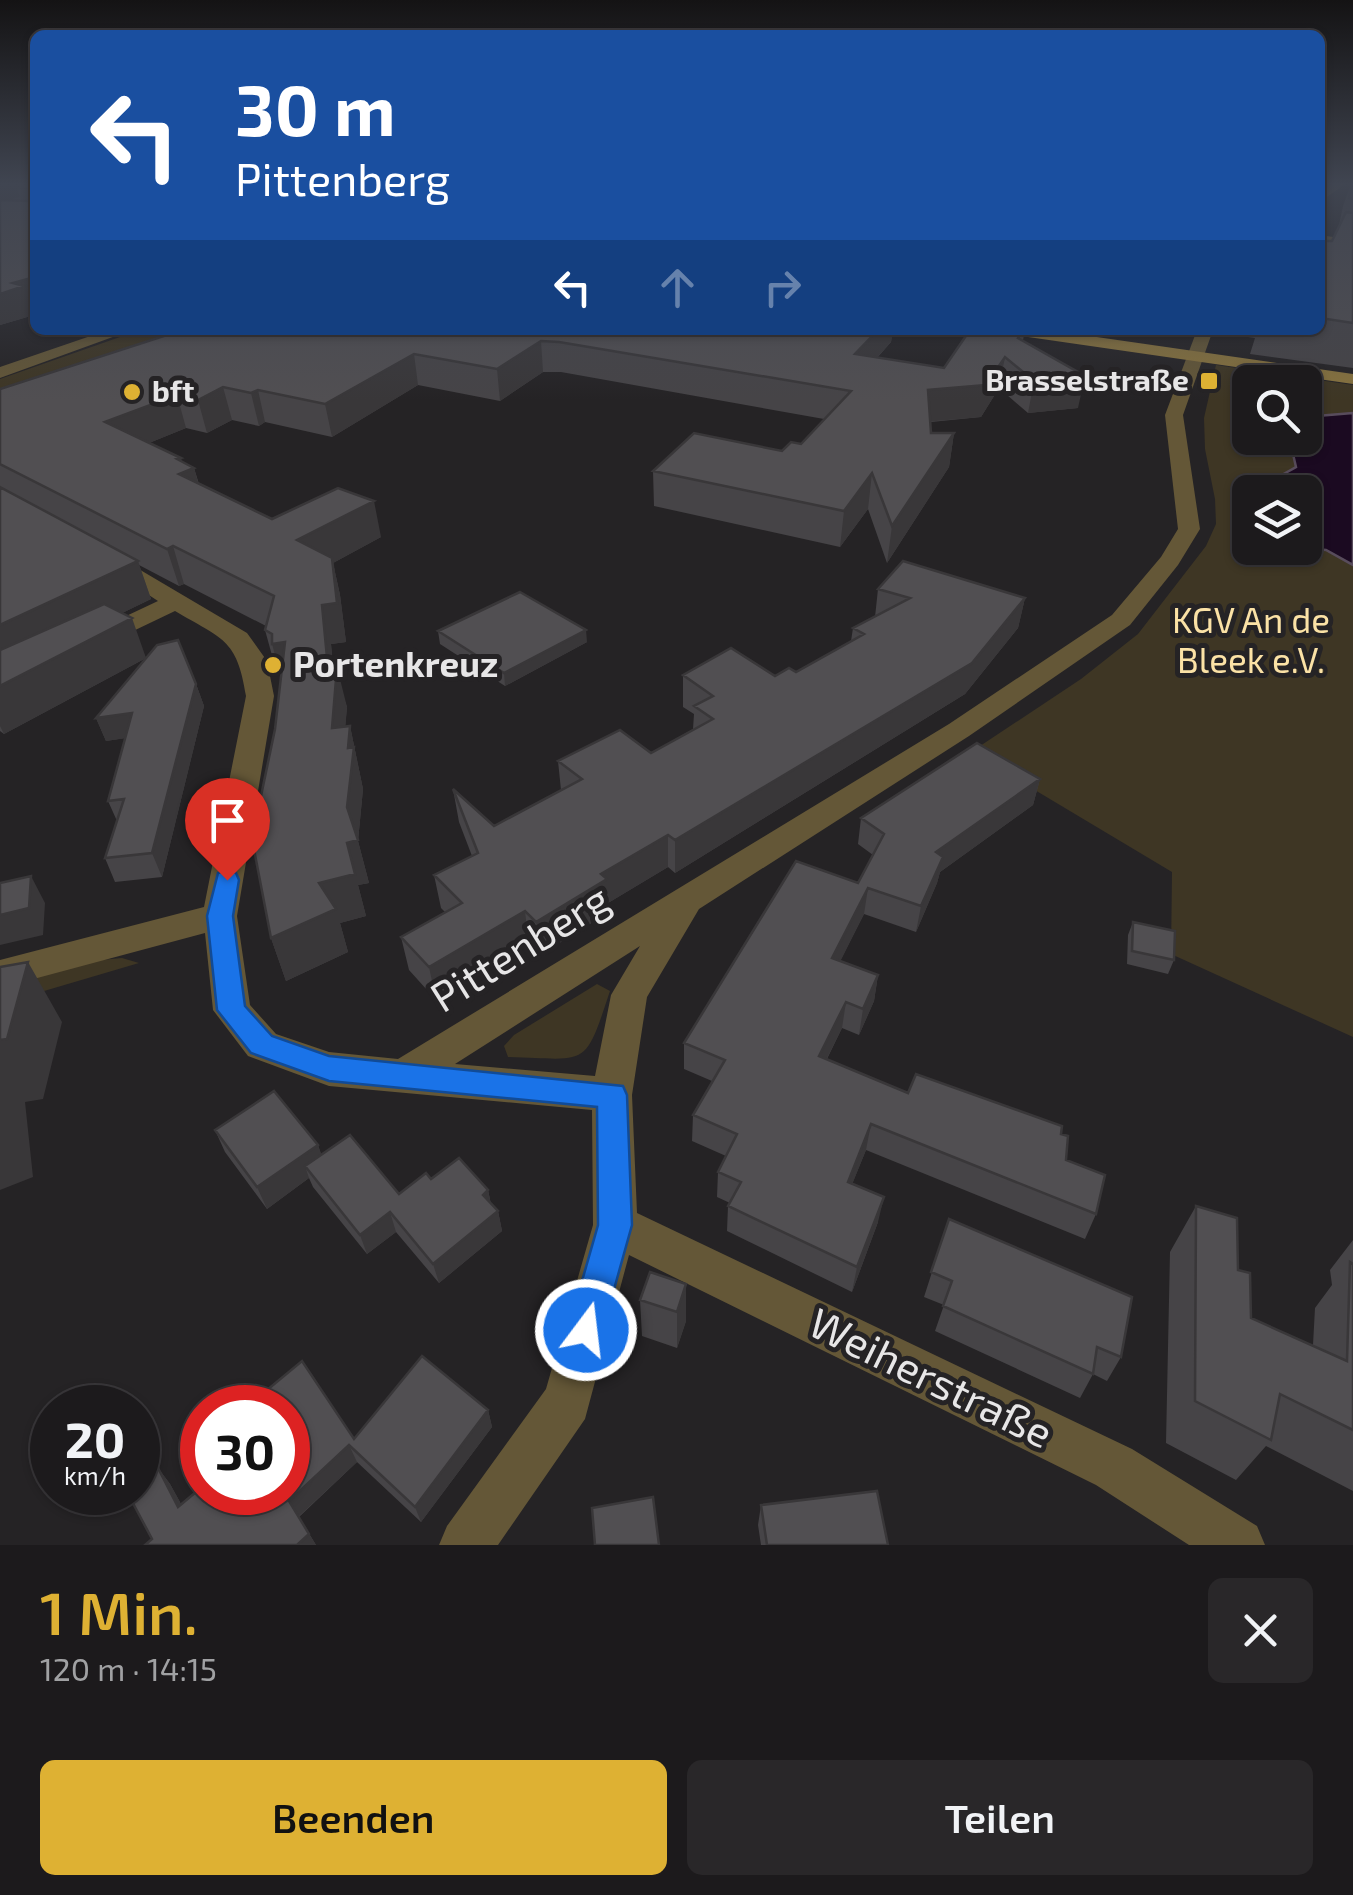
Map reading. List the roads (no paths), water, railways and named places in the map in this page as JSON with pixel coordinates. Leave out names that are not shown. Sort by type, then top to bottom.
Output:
[{"type":"main road","points":[[1086,335],[1200,343],[1353,379]]},
{"type":"street","points":[[0,373],[110,335]]},
{"type":"street","points":[[466,1545],[567,1401],[615,1225],[612,1095],[629,995],[687,900],[959,730],[1121,620],[1170,560],[1189,529],[1174,415],[1200,343]]},
{"type":"street","points":[[81,546],[238,638],[254,661],[260,696],[220,916],[232,1010],[262,1044],[329,1069],[612,1095]]},
{"type":"street","points":[[72,652],[179,600]]},
{"type":"street","name":"Pittenberg","points":[[403,1076],[687,900]]},
{"type":"street","points":[[0,974],[220,916]]},
{"type":"street","name":"Weiherstraße","points":[[615,1225],[1114,1468],[1238,1545]]},
{"type":"place","name":"Brasselstraße","points":[[1209,381]]},
{"type":"place","name":"bft","points":[[132,392]]},
{"type":"place","name":"Portenkreuz","points":[[273,665]]},
{"type":"park label","name":"KGV An de Bleek e.V.","points":[[1251,641]]}]
